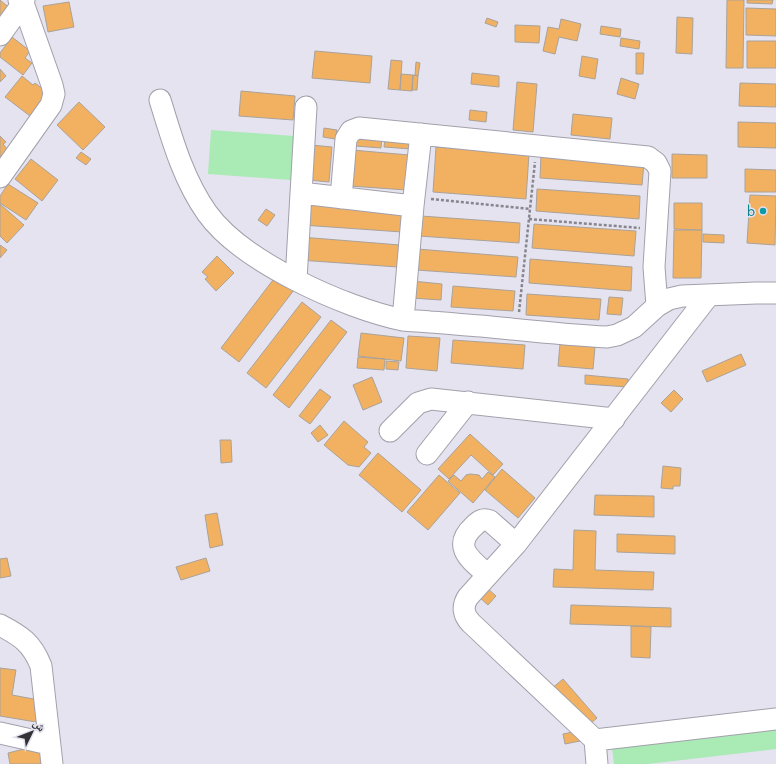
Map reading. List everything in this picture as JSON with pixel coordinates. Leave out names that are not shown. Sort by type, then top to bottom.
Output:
[{"type":"street","points":[[0,35],[22,1]]},
{"type":"street","points":[[0,177],[51,105],[54,94],[22,1]]},
{"type":"street","points":[[160,100],[178,158],[192,190],[207,213],[222,231],[241,247],[259,259],[296,280],[335,298],[370,310],[403,320],[608,337],[617,335],[634,327],[657,306],[669,299],[682,296],[776,293]]},
{"type":"street","points":[[296,280],[306,107]]},
{"type":"street","points":[[341,198],[346,139],[351,131],[364,127],[653,159],[660,171],[655,230],[654,277],[657,306]]},
{"type":"street","points":[[403,320],[413,202],[421,134]]},
{"type":"street","points":[[301,193],[341,198],[413,202]]},
{"type":"street","points":[[597,764],[595,740],[467,620],[464,610],[466,600],[516,544],[709,295]]},
{"type":"street","points":[[390,431],[412,408],[425,400],[431,399],[614,419]]},
{"type":"street","points":[[427,454],[468,402]]},
{"type":"street","points":[[488,576],[466,553],[463,543],[466,533],[478,521],[486,519],[516,544]]},
{"type":"street","points":[[0,625],[22,638],[37,655],[41,672],[50,754],[0,733]]},
{"type":"street","points":[[595,740],[776,719]]},
{"type":"path","points":[[517,329],[536,145]]},
{"type":"path","points":[[413,202],[530,209]]},
{"type":"path","points":[[529,219],[655,230]]},
{"type":"green space","points":[[211,130],[294,136],[291,180],[208,174]]},
{"type":"green space","points":[[776,730],[776,749],[648,764],[614,764],[612,749]]},
{"type":"building","points":[[0,0],[12,10],[0,23]]},
{"type":"building","points":[[727,0],[744,0],[743,68],[726,68]]},
{"type":"building","points":[[747,0],[773,0],[772,4],[747,3]]},
{"type":"building","points":[[69,2],[74,27],[48,32],[43,6]]},
{"type":"building","points":[[746,8],[776,9],[776,36],[746,35]]},
{"type":"building","points":[[677,17],[693,18],[692,54],[676,53]]},
{"type":"building","points":[[487,18],[498,22],[496,27],[485,23]]},
{"type":"building","points":[[561,19],[581,24],[577,41],[559,37],[555,54],[543,51],[548,27],[559,29]]},
{"type":"building","points":[[515,25],[540,26],[539,43],[515,42]]},
{"type":"building","points":[[601,26],[621,29],[620,37],[600,34]]},
{"type":"building","points":[[12,37],[30,51],[25,58],[32,63],[23,75],[0,57],[0,53]]},
{"type":"building","points":[[621,38],[640,41],[639,49],[620,46]]},
{"type":"building","points":[[747,41],[776,41],[776,68],[747,68]]},
{"type":"building","points":[[315,51],[372,56],[370,83],[312,78]]},
{"type":"building","points":[[636,53],[644,53],[643,74],[636,74]]},
{"type":"building","points":[[582,56],[598,59],[595,79],[579,76]]},
{"type":"building","points":[[391,60],[402,61],[400,90],[388,89]]},
{"type":"building","points":[[416,62],[420,63],[418,76],[415,75]]},
{"type":"building","points":[[0,69],[6,76],[0,82]]},
{"type":"building","points":[[472,73],[499,76],[499,87],[471,84]]},
{"type":"building","points":[[401,74],[413,75],[412,91],[400,90]]},
{"type":"building","points":[[413,75],[418,76],[417,90],[412,90]]},
{"type":"building","points":[[22,76],[33,85],[35,83],[48,93],[30,116],[5,97]]},
{"type":"building","points":[[621,78],[639,84],[635,99],[617,94]]},
{"type":"building","points":[[517,82],[537,84],[533,132],[513,130]]},
{"type":"building","points":[[740,83],[776,84],[776,107],[739,106]]},
{"type":"building","points":[[241,91],[295,96],[293,120],[239,116]]},
{"type":"building","points":[[79,102],[105,127],[83,150],[57,125]]},
{"type":"building","points":[[470,110],[487,112],[486,122],[469,120]]},
{"type":"building","points":[[573,114],[612,118],[610,139],[571,135]]},
{"type":"building","points":[[738,122],[776,123],[776,148],[738,147]]},
{"type":"building","points":[[324,128],[337,130],[335,139],[323,137]]},
{"type":"building","points":[[356,135],[382,137],[381,148],[355,146]]},
{"type":"building","points":[[0,136],[6,142],[3,144],[8,150],[0,157]]},
{"type":"building","points":[[385,138],[412,140],[411,149],[384,147]]},
{"type":"building","points":[[311,145],[332,147],[329,182],[308,180]]},
{"type":"building","points":[[436,147],[529,154],[526,199],[433,192]]},
{"type":"building","points":[[352,150],[409,155],[406,190],[350,186]]},
{"type":"building","points":[[81,152],[91,159],[86,165],[76,158]]},
{"type":"building","points":[[672,154],[707,155],[707,178],[672,178]]},
{"type":"building","points":[[541,155],[644,163],[642,185],[540,178]]},
{"type":"building","points":[[31,159],[58,180],[42,201],[15,179]]},
{"type":"building","points":[[745,169],[776,170],[776,192],[745,192]]},
{"type":"building","points":[[8,184],[38,203],[26,220],[0,203],[0,196]]},
{"type":"building","points":[[537,189],[640,196],[639,219],[536,211]]},
{"type":"building","name":"b","points":[[750,195],[776,196],[775,245],[747,243]]},
{"type":"building","points":[[304,201],[404,208],[402,232],[302,225]]},
{"type":"building","points":[[674,203],[702,203],[702,230],[674,229]]},
{"type":"building","points":[[0,204],[24,225],[7,243],[0,236]]},
{"type":"building","points":[[266,209],[275,215],[267,226],[258,220]]},
{"type":"building","points":[[421,216],[520,223],[519,243],[419,236]]},
{"type":"building","points":[[534,224],[636,231],[634,256],[532,248]]},
{"type":"building","points":[[674,230],[702,230],[701,278],[673,278]]},
{"type":"building","points":[[703,234],[724,235],[724,243],[703,242]]},
{"type":"building","points":[[301,237],[400,245],[398,267],[299,260]]},
{"type":"building","points":[[0,245],[7,250],[0,258]]},
{"type":"building","points":[[417,249],[518,257],[516,277],[416,270]]},
{"type":"building","points":[[217,256],[234,273],[216,291],[205,279],[208,277],[202,272]]},
{"type":"building","points":[[530,259],[632,267],[631,291],[529,283]]},
{"type":"building","points":[[276,276],[294,290],[239,362],[221,348]]},
{"type":"building","points":[[412,281],[442,284],[441,300],[411,298]]},
{"type":"building","points":[[453,286],[515,291],[513,311],[451,307]]},
{"type":"building","points":[[527,294],[601,299],[599,320],[526,315]]},
{"type":"building","points":[[609,297],[623,298],[621,315],[607,314]]},
{"type":"building","points":[[302,302],[321,317],[266,388],[247,373]]},
{"type":"building","points":[[331,320],[347,332],[289,408],[273,395]]},
{"type":"building","points":[[361,333],[404,338],[401,361],[358,356]]},
{"type":"building","points":[[408,336],[440,338],[437,371],[406,368]]},
{"type":"building","points":[[453,340],[525,345],[523,369],[451,363]]},
{"type":"building","points":[[560,344],[595,347],[593,369],[558,366]]},
{"type":"building","points":[[741,354],[746,365],[707,382],[702,371]]},
{"type":"building","points":[[358,357],[385,359],[384,370],[357,368]]},
{"type":"building","points":[[386,361],[399,362],[398,370],[386,369]]},
{"type":"building","points":[[585,375],[628,379],[628,387],[585,384]]},
{"type":"building","points":[[372,377],[382,402],[363,410],[353,385]]},
{"type":"building","points":[[320,389],[331,397],[310,424],[299,416]]},
{"type":"building","points":[[674,390],[683,399],[671,412],[661,403]]},
{"type":"building","points":[[344,421],[368,442],[364,447],[371,453],[359,467],[348,465],[324,445]]},
{"type":"building","points":[[320,425],[328,435],[318,442],[311,433]]},
{"type":"building","points":[[470,434],[503,464],[493,475],[471,455],[449,479],[438,469]]},
{"type":"building","points":[[220,440],[231,440],[232,462],[221,463]]},
{"type":"building","points":[[378,453],[421,490],[402,512],[359,475]]},
{"type":"building","points":[[663,466],[681,468],[680,486],[673,486],[673,489],[661,488]]},
{"type":"building","points":[[502,469],[535,498],[518,518],[485,490]]},
{"type":"building","points":[[488,472],[495,477],[473,503],[448,481],[454,475],[461,481],[466,475],[470,474],[479,475],[482,479]]},
{"type":"building","points":[[439,475],[460,493],[428,530],[407,512]]},
{"type":"building","points":[[595,495],[654,496],[654,517],[594,515]]},
{"type":"building","points":[[217,513],[223,545],[210,548],[205,515]]},
{"type":"building","points":[[574,530],[596,531],[595,570],[654,572],[653,590],[553,587],[554,569],[573,570]]},
{"type":"building","points":[[617,534],[675,536],[675,554],[617,552]]},
{"type":"building","points":[[7,558],[11,576],[0,578],[0,559]]},
{"type":"building","points":[[206,558],[210,571],[181,580],[176,567]]},
{"type":"building","points":[[487,588],[496,596],[488,605],[479,597]]},
{"type":"building","points":[[571,605],[671,608],[671,627],[570,624]]},
{"type":"building","points":[[631,626],[651,627],[650,658],[631,657]]},
{"type":"building","points":[[0,668],[16,670],[12,695],[39,700],[36,722],[0,716]]},
{"type":"building","points":[[563,679],[597,718],[584,729],[550,690]]},
{"type":"building","points":[[578,731],[580,741],[565,744],[563,734]]},
{"type":"building","points":[[40,745],[45,764],[10,764],[8,753]]},
{"type":"place","name":"b","points":[[763,211]]}]
